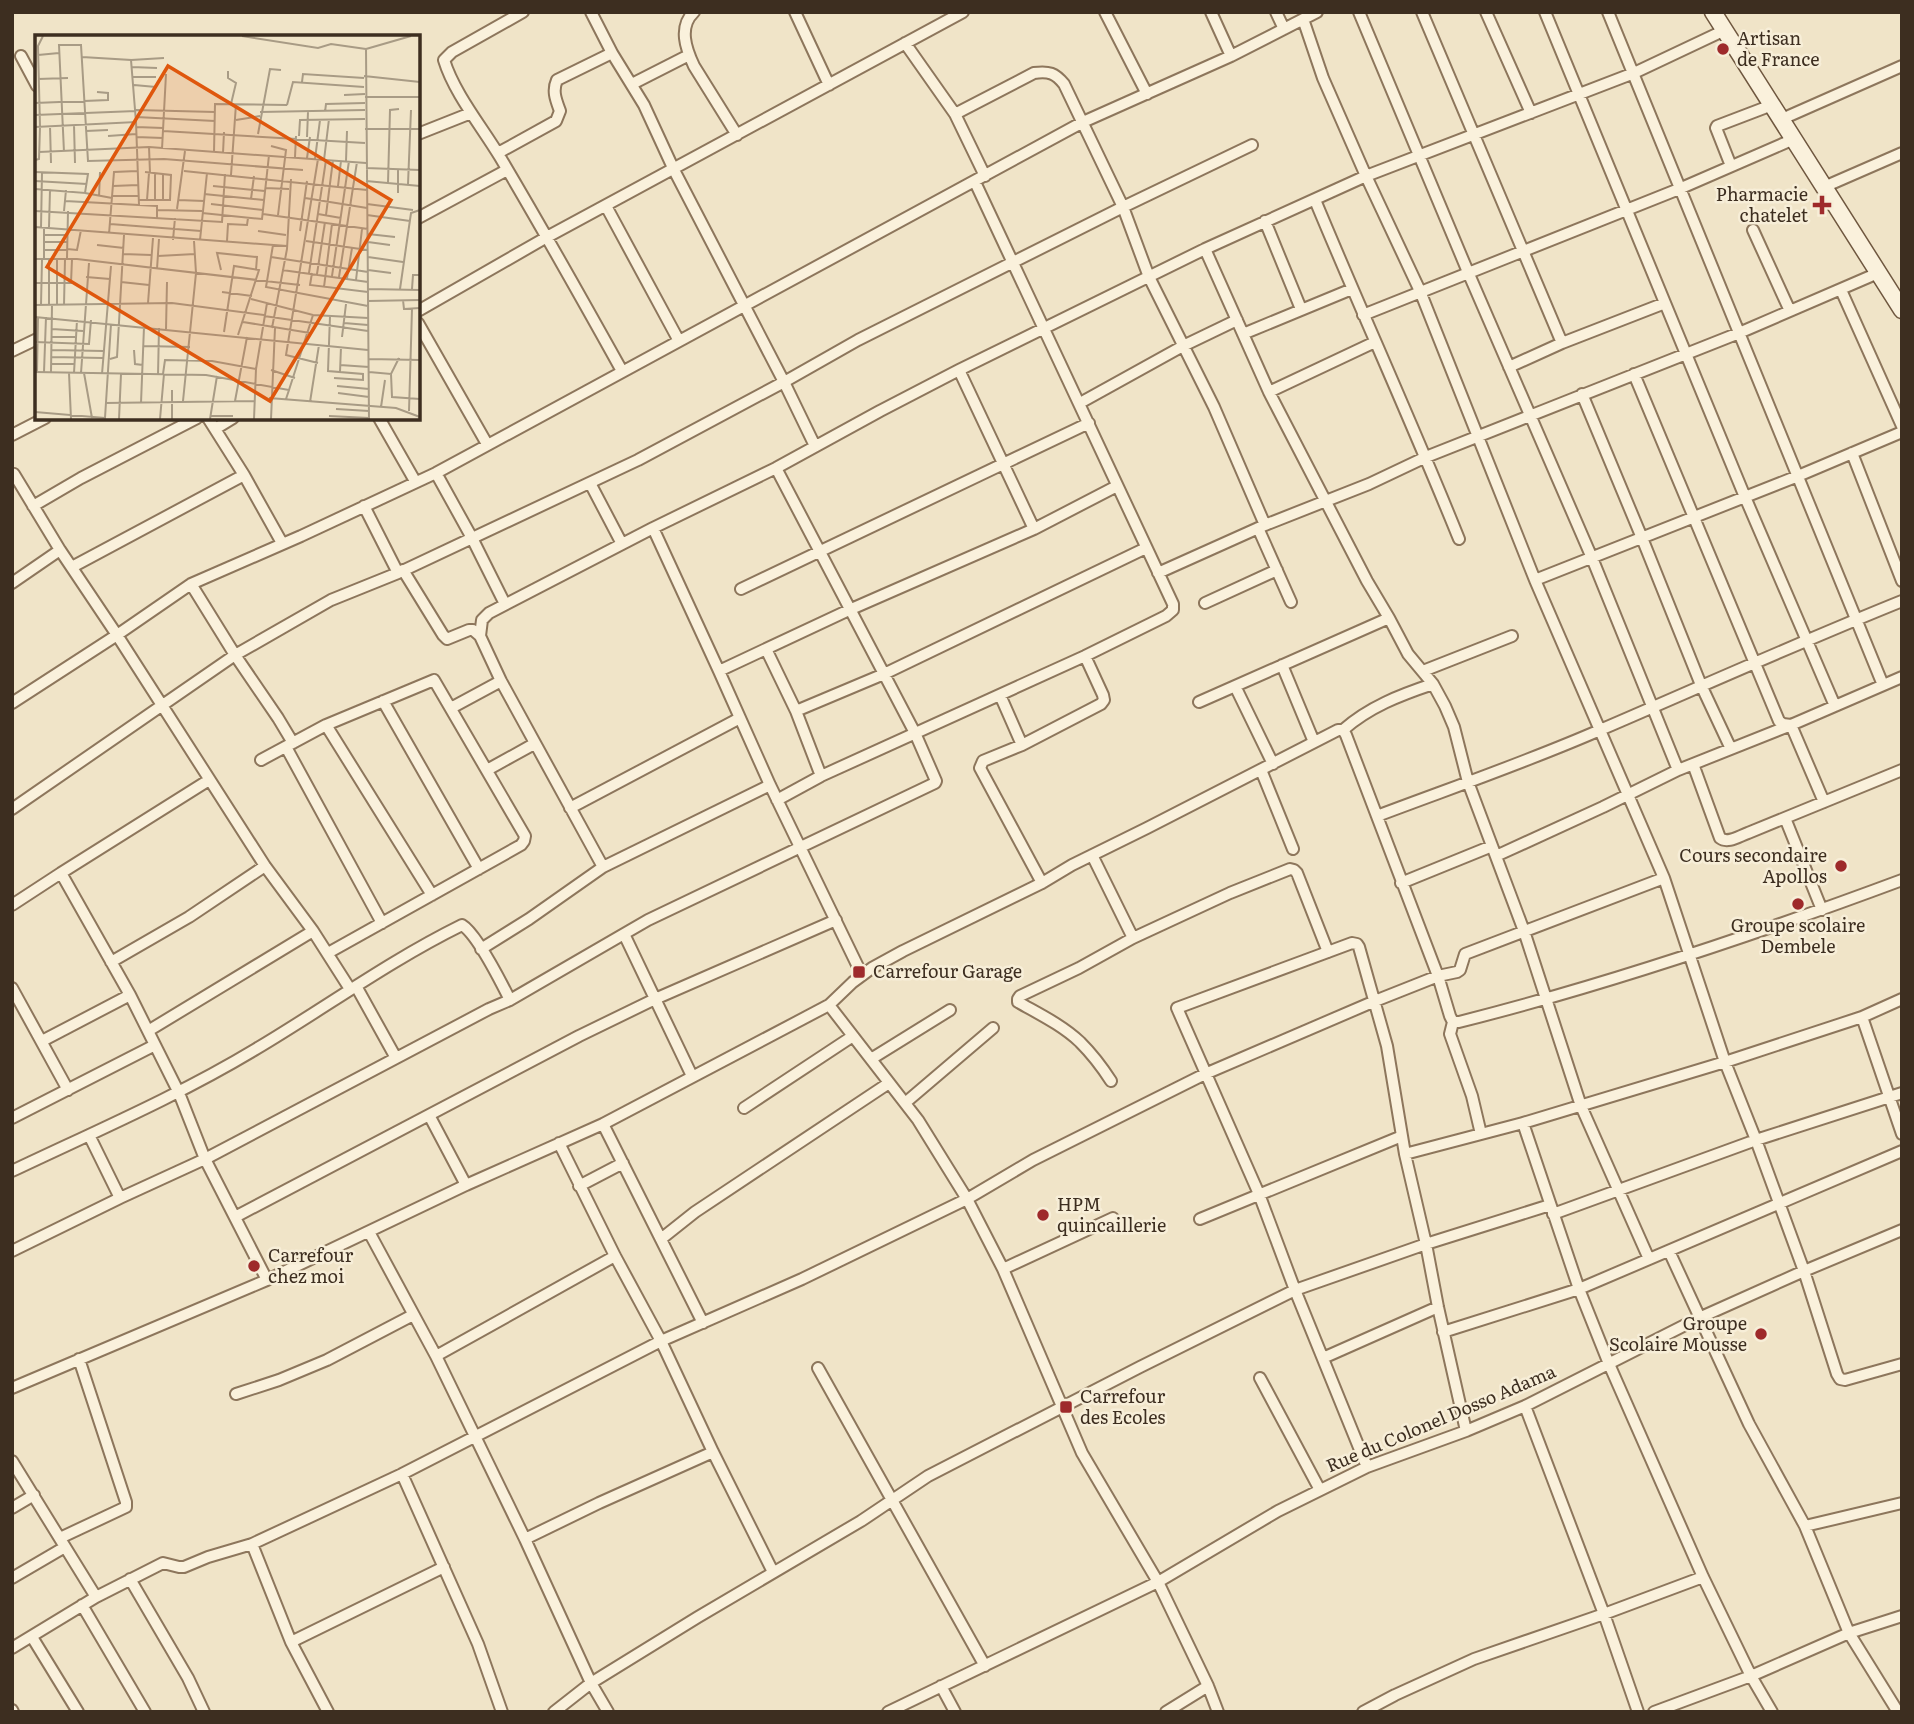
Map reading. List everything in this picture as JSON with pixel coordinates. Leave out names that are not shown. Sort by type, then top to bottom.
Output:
[{"type":"street","points":[[523,12],[452,52],[444,60],[471,113],[508,170],[622,371]]},
{"type":"street","points":[[591,12],[612,53],[645,106],[674,170],[815,446]]},
{"type":"street","points":[[694,12],[688,18],[684,33],[689,55],[737,135]]},
{"type":"street","points":[[794,12],[829,85]]},
{"type":"street","points":[[420,310],[547,237],[963,12]]},
{"type":"street","points":[[1105,12],[1147,94]]},
{"type":"street","points":[[1211,12],[1231,56]]},
{"type":"street","points":[[1276,12],[1284,29]]},
{"type":"street","points":[[12,703],[191,584],[436,473],[1083,122],[1231,56],[1317,12]]},
{"type":"street","points":[[1359,12],[1592,558],[1678,770]]},
{"type":"street","points":[[1422,12],[1562,343]]},
{"type":"street","points":[[1486,12],[1531,113]]},
{"type":"street","points":[[1545,12],[1745,497],[1835,706]]},
{"type":"street","points":[[1608,12],[1883,685]]},
{"type":"street","points":[[1713,12],[1900,306]]},
{"type":"street","points":[[1303,19],[1323,78],[1420,292],[1535,580],[1664,878],[1725,1062],[1804,1271],[1837,1374],[1840,1379],[1845,1380],[1902,1364]]},
{"type":"street","points":[[480,636],[482,620],[505,604],[776,468],[959,370],[1205,249],[1366,176],[1634,73],[1725,30]]},
{"type":"street","points":[[777,800],[821,776],[1085,656],[1166,616],[1172,610],[1173,604],[1013,262],[955,114],[905,43]]},
{"type":"street","points":[[498,153],[556,121],[560,111],[554,93],[556,80],[612,53]]},
{"type":"street","points":[[632,84],[689,55]]},
{"type":"street","points":[[21,56],[35,82]]},
{"type":"street","points":[[1782,119],[1902,66]]},
{"type":"street","points":[[955,114],[1034,73],[1045,71],[1056,74],[1064,84],[1123,207],[1149,277],[1214,407],[1292,602]]},
{"type":"street","points":[[1731,166],[1717,126],[1772,105]]},
{"type":"street","points":[[420,133],[471,113]]},
{"type":"street","points":[[1363,315],[1679,189],[1794,139]]},
{"type":"street","points":[[12,808],[234,655],[331,600],[400,572],[638,460],[858,340],[1252,145]]},
{"type":"street","points":[[1824,187],[1902,153]]},
{"type":"street","points":[[420,217],[508,170]]},
{"type":"street","points":[[1315,200],[1459,539]]},
{"type":"street","points":[[606,206],[679,341]]},
{"type":"street","points":[[1265,221],[1301,309]]},
{"type":"street","points":[[1753,230],[1790,312]]},
{"type":"street","points":[[1205,249],[1269,392],[1367,581],[1408,654],[1433,684],[1446,706],[1468,782],[1524,931],[1581,1106],[1649,1259]]},
{"type":"street","points":[[1158,573],[1261,526],[1369,484],[1426,457],[1739,333],[1878,273]]},
{"type":"street","points":[[1243,334],[1352,289]]},
{"type":"street","points":[[1841,290],[1902,426]]},
{"type":"street","points":[[1509,367],[1665,303]]},
{"type":"street","points":[[1080,403],[1183,346],[1237,320]]},
{"type":"street","points":[[420,327],[487,444]]},
{"type":"street","points":[[12,351],[35,340]]},
{"type":"street","points":[[1269,392],[1375,342]]},
{"type":"street","points":[[959,370],[1034,529]]},
{"type":"street","points":[[1634,374],[1779,721],[1791,725]]},
{"type":"street","points":[[1582,394],[1701,685],[1731,748]]},
{"type":"street","points":[[12,435],[41,420]]},
{"type":"street","points":[[33,506],[193,420]]},
{"type":"street","points":[[209,420],[282,543]]},
{"type":"street","points":[[215,429],[230,420]]},
{"type":"street","points":[[380,420],[415,481]]},
{"type":"street","points":[[741,589],[1089,423]]},
{"type":"street","points":[[1535,580],[1902,432]]},
{"type":"street","points":[[1852,453],[1902,581]]},
{"type":"street","points":[[12,1251],[205,1159],[510,1000],[648,920],[935,783],[915,733],[776,468]]},
{"type":"street","points":[[436,473],[505,604]]},
{"type":"street","points":[[13,474],[265,866],[353,987],[396,1058]]},
{"type":"street","points":[[72,567],[244,475]]},
{"type":"street","points":[[590,483],[622,544]]},
{"type":"street","points":[[719,671],[849,610],[1034,529],[1117,486]]},
{"type":"street","points":[[364,506],[400,572],[443,635],[447,639],[473,630],[480,636],[534,744],[603,867]]},
{"type":"street","points":[[653,528],[777,800],[862,975]]},
{"type":"street","points":[[796,710],[884,674],[1146,548]]},
{"type":"street","points":[[12,583],[60,550]]},
{"type":"street","points":[[1205,603],[1277,570]]},
{"type":"street","points":[[191,584],[234,655],[278,718],[289,745],[382,923]]},
{"type":"street","points":[[1377,816],[1600,730],[1902,601]]},
{"type":"street","points":[[1199,702],[1389,618]]},
{"type":"street","points":[[1423,671],[1512,636]]},
{"type":"street","points":[[766,649],[796,710],[821,776]]},
{"type":"street","points":[[1042,883],[980,768],[983,761],[1022,745],[1101,704],[1103,695],[1085,656]]},
{"type":"street","points":[[1282,665],[1314,742]]},
{"type":"street","points":[[1401,883],[1494,851],[1627,796],[1678,770],[1902,677]]},
{"type":"street","points":[[261,760],[326,725],[434,680],[525,836],[521,845],[328,953]]},
{"type":"street","points":[[451,708],[501,681]]},
{"type":"street","points":[[12,1388],[267,1280],[466,1185],[603,1124],[829,1005],[862,975],[903,951],[1042,883],[1072,865],[1314,742],[1343,730],[1372,709],[1399,695],[1433,684]]},
{"type":"street","points":[[1235,686],[1273,764]]},
{"type":"street","points":[[1000,695],[1022,745]]},
{"type":"street","points":[[383,701],[479,869]]},
{"type":"street","points":[[570,808],[740,718]]},
{"type":"street","points":[[326,725],[432,895]]},
{"type":"street","points":[[1791,725],[1824,802]]},
{"type":"street","points":[[1343,730],[1438,976],[1453,1022],[1450,1034],[1472,1096],[1480,1134]]},
{"type":"street","points":[[487,770],[534,744]]},
{"type":"street","points":[[1693,764],[1720,838],[1724,840],[1902,770]]},
{"type":"street","points":[[1261,770],[1293,849]]},
{"type":"street","points":[[12,905],[209,780]]},
{"type":"street","points":[[481,949],[603,867],[770,785]]},
{"type":"street","points":[[1785,818],[1822,910]]},
{"type":"street","points":[[1092,855],[1133,938]]},
{"type":"street","points":[[111,962],[189,918],[265,866]]},
{"type":"street","points":[[1111,1081],[1094,1056],[1078,1040],[1017,999],[1133,938],[1230,893],[1290,869],[1297,873],[1328,952]]},
{"type":"street","points":[[61,873],[130,995],[179,1093],[205,1159],[267,1280]]},
{"type":"street","points":[[12,1648],[96,1597],[163,1563],[184,1567],[252,1544],[402,1474],[662,1341],[802,1279],[967,1199],[1033,1160],[1205,1074],[1375,1001],[1438,976],[1461,970],[1465,954],[1664,878]]},
{"type":"street","points":[[1453,1022],[1460,1023],[1547,999],[1689,955],[1902,880]]},
{"type":"street","points":[[235,1217],[579,1036],[655,999],[836,920]]},
{"type":"street","points":[[12,1171],[179,1093],[256,1050],[387,966],[462,925],[481,949],[510,1000]]},
{"type":"street","points":[[148,1031],[313,931]]},
{"type":"street","points":[[624,934],[692,1076]]},
{"type":"street","points":[[1367,1467],[1259,1194],[1177,1008],[1352,943],[1359,947],[1387,1046],[1405,1154],[1466,1431]]},
{"type":"street","points":[[12,988],[68,1090]]},
{"type":"street","points":[[41,1041],[130,995]]},
{"type":"street","points":[[1405,1154],[1523,1123],[1725,1062],[1861,1017],[1902,999]]},
{"type":"street","points":[[829,1005],[918,1120],[967,1199],[1003,1269],[1082,1453],[1158,1582],[1218,1712]]},
{"type":"street","points":[[871,1059],[950,1010]]},
{"type":"street","points":[[1861,1017],[1902,1134]]},
{"type":"street","points":[[905,1103],[993,1028]]},
{"type":"street","points":[[744,1108],[853,1035]]},
{"type":"street","points":[[12,1118],[155,1045]]},
{"type":"street","points":[[661,1239],[695,1212],[889,1083]]},
{"type":"street","points":[[554,1712],[591,1683],[861,1521],[928,1476],[1295,1290],[1426,1244],[1619,1191],[1756,1140],[1902,1093]]},
{"type":"street","points":[[429,1115],[466,1185]]},
{"type":"street","points":[[1523,1123],[1579,1290],[1609,1363],[1703,1577],[1751,1676],[1772,1712]]},
{"type":"street","points":[[603,1124],[703,1323]]},
{"type":"street","points":[[89,1135],[120,1198]]},
{"type":"street","points":[[1200,1219],[1402,1136]]},
{"type":"street","points":[[559,1143],[615,1256],[662,1341],[713,1452],[773,1572]]},
{"type":"street","points":[[1443,1332],[1579,1290],[1902,1151]]},
{"type":"street","points":[[579,1186],[623,1163]]},
{"type":"street","points":[[1003,1269],[1112,1218]]},
{"type":"street","name":"Rue du Colonel Dosso Adama","points":[[888,1712],[1158,1582],[1271,1515],[1367,1467],[1525,1406],[1699,1318],[1902,1230]]},
{"type":"street","points":[[369,1232],[436,1356],[591,1683],[608,1712]]},
{"type":"street","points":[[1669,1251],[1749,1424],[1805,1526],[1849,1633],[1898,1709]]},
{"type":"street","points":[[436,1356],[615,1256]]},
{"type":"street","points":[[1323,1358],[1437,1307]]},
{"type":"street","points":[[236,1394],[327,1360],[413,1315]]},
{"type":"street","points":[[12,1578],[62,1543],[126,1507],[79,1359]]},
{"type":"street","points":[[818,1368],[985,1666]]},
{"type":"street","points":[[1260,1378],[1320,1490]]},
{"type":"street","points":[[1525,1406],[1638,1712]]},
{"type":"street","points":[[525,1539],[713,1452]]},
{"type":"street","points":[[12,1461],[96,1597]]},
{"type":"street","points":[[402,1474],[478,1644],[502,1712]]},
{"type":"street","points":[[12,1508],[33,1495]]},
{"type":"street","points":[[1805,1526],[1902,1503]]},
{"type":"street","points":[[252,1544],[291,1642],[328,1712]]},
{"type":"street","points":[[291,1642],[444,1567]]},
{"type":"street","points":[[1363,1712],[1474,1659],[1604,1615],[1703,1577]]},
{"type":"street","points":[[130,1579],[188,1678],[204,1712]]},
{"type":"street","points":[[82,1605],[145,1712]]},
{"type":"street","points":[[1654,1712],[1751,1676],[1849,1633],[1902,1616]]},
{"type":"street","points":[[32,1637],[78,1712]]},
{"type":"street","points":[[941,1686],[955,1712]]},
{"type":"street","points":[[1166,1712],[1208,1686]]},
{"type":"place","name":"Artisan de France","points":[[1723,49]]},
{"type":"place","name":"Pharmacie chatelet","points":[[1822,205]]},
{"type":"place","name":"Cours secondaire Apollos","points":[[1841,866]]},
{"type":"place","name":"Groupe scolaire Dembele","points":[[1798,904]]},
{"type":"place","name":"Carrefour Garage","points":[[859,972]]},
{"type":"place","name":"HPM quincaillerie","points":[[1043,1215]]},
{"type":"place","name":"Carrefour chez moi","points":[[254,1266]]},
{"type":"place","name":"Groupe Scolaire Mousse","points":[[1761,1334]]},
{"type":"place","name":"Carrefour des Ecoles","points":[[1066,1407]]}]
